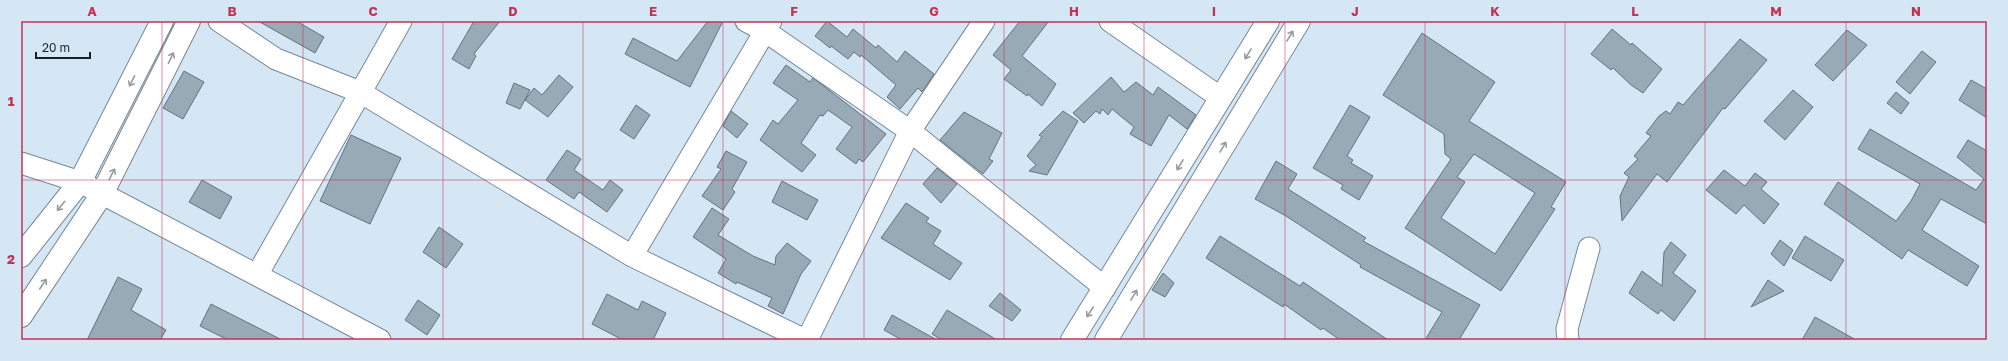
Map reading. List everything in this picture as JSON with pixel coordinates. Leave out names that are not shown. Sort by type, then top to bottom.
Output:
[{"type":"main road","points":[[21,256],[80,182],[162,21]]},
{"type":"main road","points":[[21,316],[102,194],[189,21]]},
{"type":"main road","points":[[1072,340],[1268,21]]},
{"type":"main road","points":[[1106,340],[1299,21]]},
{"type":"street","points":[[219,21],[276,59],[360,92],[632,256],[806,340],[910,131],[984,21]]},
{"type":"street","points":[[257,275],[401,21]]},
{"type":"street","points":[[746,21],[768,26],[910,131],[1105,288]]},
{"type":"street","points":[[1110,21],[1221,98]]},
{"type":"street","points":[[632,256],[768,26]]},
{"type":"street","points":[[21,163],[80,182],[380,340]]},
{"type":"street","points":[[1568,340],[1567,329],[1589,248]]},
{"type":"building","points":[[258,21],[296,21],[324,37],[315,53]]},
{"type":"building","points":[[474,21],[500,21],[474,54],[476,56],[469,69],[452,59]]},
{"type":"building","points":[[708,21],[723,21],[690,87],[625,54],[633,38],[677,61]]},
{"type":"building","points":[[827,21],[847,37],[853,29],[876,48],[878,45],[897,62],[905,51],[934,74],[922,92],[918,88],[900,109],[887,97],[896,85],[861,55],[860,57],[854,52],[848,59],[831,46],[830,48],[815,36]]},
{"type":"building","points":[[1020,21],[1049,21],[1022,56],[1056,84],[1042,106],[1028,94],[1027,96],[1004,79],[1011,70],[993,55]]},
{"type":"building","points":[[1612,29],[1631,45],[1632,43],[1662,69],[1643,93],[1631,85],[1613,68],[1611,70],[1591,54]]},
{"type":"building","points":[[1847,30],[1867,45],[1833,81],[1815,65]]},
{"type":"building","points":[[1422,33],[1495,82],[1469,121],[1566,182],[1551,207],[1555,209],[1501,291],[1405,228],[1451,159],[1445,154],[1444,134],[1383,95]],"holes":[[[1474,154],[1535,193],[1495,254],[1441,218],[1465,182],[1457,177]]]},
{"type":"building","points":[[1740,39],[1767,60],[1725,109],[1723,108],[1667,182],[1657,174],[1622,221],[1620,196],[1629,177],[1624,173],[1638,159],[1634,156],[1651,136],[1646,133],[1659,116],[1666,111],[1670,114],[1678,102],[1683,105]]},
{"type":"building","points":[[1922,51],[1936,62],[1910,94],[1896,82]]},
{"type":"building","points":[[786,65],[810,82],[813,78],[886,134],[863,162],[859,159],[856,164],[836,149],[852,127],[828,110],[823,116],[820,115],[801,143],[816,155],[802,172],[760,140],[773,120],[778,124],[798,100],[773,83]]},
{"type":"building","points":[[184,71],[204,82],[183,119],[163,108]]},
{"type":"building","points":[[559,75],[573,87],[548,117],[525,100],[534,88],[542,95]]},
{"type":"building","points":[[1111,77],[1124,92],[1136,82],[1153,95],[1158,87],[1196,115],[1187,129],[1169,115],[1151,146],[1130,134],[1134,127],[1112,109],[1108,115],[1102,109],[1100,114],[1096,111],[1084,123],[1073,113]]},
{"type":"building","points":[[1971,80],[1987,89],[1987,118],[1959,100]]},
{"type":"building","points":[[514,83],[530,90],[520,109],[506,103]]},
{"type":"building","points":[[1793,90],[1813,107],[1785,140],[1764,121]]},
{"type":"building","points":[[1896,92],[1909,103],[1901,114],[1887,103]]},
{"type":"building","points":[[636,105],[650,115],[634,139],[620,130]]},
{"type":"building","points":[[1350,105],[1370,117],[1347,156],[1353,160],[1351,163],[1373,176],[1359,200],[1341,189],[1343,185],[1313,168]]},
{"type":"building","points":[[731,111],[748,124],[737,138],[723,126]]},
{"type":"building","points":[[1063,111],[1078,121],[1047,175],[1029,171],[1036,165],[1027,156],[1042,137],[1039,135]]},
{"type":"building","points":[[964,112],[1002,133],[989,159],[993,161],[983,174],[940,140]]},
{"type":"building","points":[[1870,129],[1976,190],[1984,179],[1957,157],[1968,140],[1987,151],[1987,224],[1941,199],[1922,230],[1979,266],[1967,286],[1908,250],[1902,259],[1824,204],[1838,182],[1896,221],[1911,201],[1920,184],[1858,149]]},
{"type":"building","points":[[351,135],[401,158],[370,224],[320,201]]},
{"type":"building","points":[[567,150],[581,159],[574,170],[603,190],[610,180],[623,190],[607,212],[579,192],[574,199],[546,180]]},
{"type":"building","points":[[726,151],[747,162],[732,189],[735,192],[723,210],[702,196],[721,169],[717,167]]},
{"type":"building","points":[[1276,161],[1297,174],[1288,189],[1366,238],[1363,241],[1480,305],[1459,340],[1425,340],[1442,312],[1360,267],[1361,265],[1286,216],[1255,199]]},
{"type":"building","points":[[937,168],[957,184],[941,203],[923,184]]},
{"type":"building","points":[[1724,170],[1745,186],[1755,173],[1767,182],[1761,189],[1779,204],[1764,224],[1744,205],[1736,214],[1706,190]]},
{"type":"building","points":[[202,180],[232,197],[220,219],[189,202]]},
{"type":"building","points":[[782,181],[818,200],[807,220],[772,202]]},
{"type":"building","points":[[906,203],[929,218],[926,222],[941,231],[933,244],[962,263],[950,280],[881,238]]},
{"type":"building","points":[[712,208],[729,219],[718,235],[753,256],[775,265],[776,256],[787,243],[811,261],[801,274],[783,314],[768,306],[772,298],[737,282],[736,284],[718,273],[726,259],[693,237]]},
{"type":"building","points":[[439,227],[463,244],[446,268],[423,252]]},
{"type":"building","points":[[1220,236],[1300,286],[1303,282],[1388,340],[1340,340],[1323,328],[1321,330],[1284,304],[1283,307],[1206,258]]},
{"type":"building","points":[[1805,236],[1844,260],[1831,281],[1792,258]]},
{"type":"building","points":[[1780,240],[1793,250],[1784,266],[1771,254]]},
{"type":"building","points":[[1671,242],[1686,255],[1673,273],[1696,291],[1674,321],[1661,310],[1658,314],[1629,293],[1642,271],[1662,286],[1664,252]]},
{"type":"building","points":[[1163,273],[1174,283],[1165,297],[1152,290]]},
{"type":"building","points":[[118,277],[142,289],[131,310],[166,330],[160,340],[87,340]]},
{"type":"building","points":[[1768,280],[1784,291],[1751,307]]},
{"type":"building","points":[[1000,293],[1021,310],[1012,321],[989,306]]},
{"type":"building","points":[[607,294],[638,310],[642,301],[666,313],[653,340],[623,340],[592,324]]},
{"type":"building","points":[[418,300],[440,315],[427,335],[405,320]]},
{"type":"building","points":[[211,304],[282,340],[228,340],[200,326]]},
{"type":"building","points":[[947,310],[997,340],[942,340],[932,334]]},
{"type":"building","points":[[892,315],[937,340],[902,340],[884,330]]},
{"type":"building","points":[[1815,317],[1856,340],[1802,340]]}]
